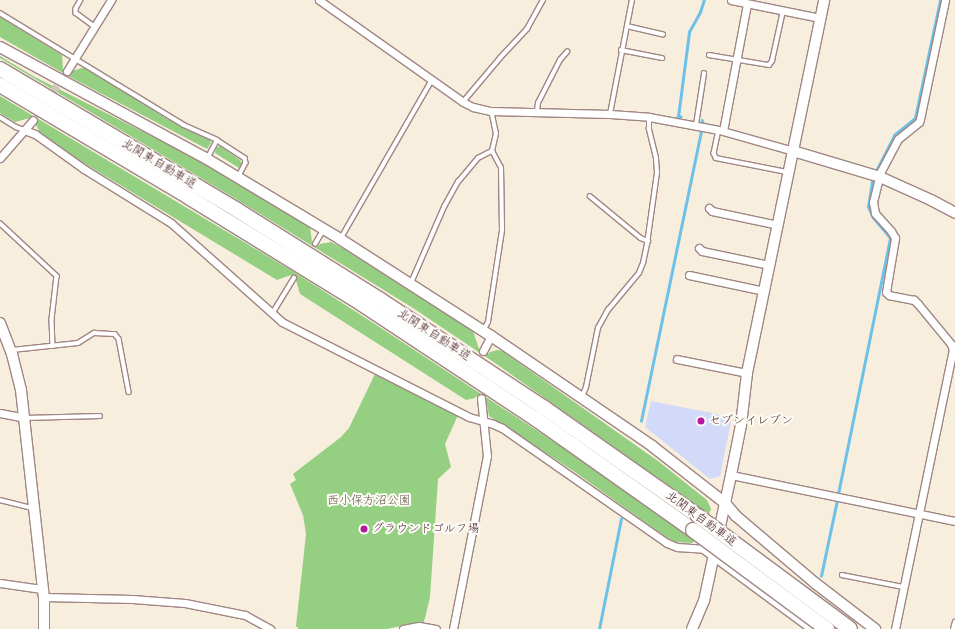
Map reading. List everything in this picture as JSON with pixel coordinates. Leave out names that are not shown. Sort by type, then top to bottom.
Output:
[{"type":"highway","name":"北関東自動車道","points":[[0,69],[231,207],[379,299],[537,403],[698,516],[850,629]]},
{"type":"highway","name":"北関東自動車道","points":[[0,85],[197,202],[362,304],[530,415],[693,530],[827,629]]},
{"type":"street","points":[[67,71],[111,0]]},
{"type":"street","points":[[319,0],[432,80],[473,107],[491,111],[536,111],[649,117],[696,125],[793,151],[880,178],[931,200],[955,213]]},
{"type":"street","points":[[731,0],[820,18]]},
{"type":"street","points":[[692,629],[704,601],[731,475],[741,424],[747,373],[824,0]]},
{"type":"street","points":[[895,629],[953,350],[951,344],[914,300],[889,295],[886,292],[895,241],[893,234],[875,213],[873,206],[880,178],[898,139],[919,122],[945,0]]},
{"type":"street","points":[[721,131],[751,3]]},
{"type":"street","points":[[0,47],[207,159],[324,229],[487,334],[652,446],[725,503],[736,516],[809,579],[875,629]]},
{"type":"street","points":[[0,158],[33,120]]},
{"type":"street","points":[[24,130],[34,134],[84,169],[171,223],[272,314],[289,326],[469,418],[502,428],[667,543],[677,546],[703,549],[713,555],[811,629]]},
{"type":"street","points":[[709,208],[712,211],[778,225]]},
{"type":"street","points":[[699,248],[702,251],[769,265]]},
{"type":"street","points":[[689,276],[764,291]]},
{"type":"street","points":[[0,323],[11,351],[19,384],[24,418],[43,593],[44,629]]},
{"type":"street","points":[[483,351],[487,334]]},
{"type":"street","points":[[677,359],[747,373]]},
{"type":"street","points":[[453,629],[487,456],[481,398]]},
{"type":"street","points":[[0,413],[24,418]]},
{"type":"street","points":[[731,475],[955,521]]},
{"type":"street","points":[[0,583],[43,593],[185,603],[245,615],[265,628]]},
{"type":"street","points":[[403,629],[419,626],[436,629]]},
{"type":"lane","points":[[81,0],[76,9],[76,13],[95,27]]},
{"type":"lane","points":[[464,102],[500,58],[527,30],[543,0]]},
{"type":"lane","points":[[610,114],[632,0]]},
{"type":"lane","points":[[709,55],[767,66],[771,63],[783,11]]},
{"type":"lane","points":[[0,13],[184,125],[217,140],[246,160],[238,178]]},
{"type":"lane","points":[[627,26],[663,34]]},
{"type":"lane","points":[[622,50],[662,58]]},
{"type":"lane","points":[[536,111],[538,103],[560,60],[567,52]]},
{"type":"lane","points":[[696,125],[704,74]]},
{"type":"lane","points":[[340,239],[360,208],[432,80]]},
{"type":"lane","points":[[487,334],[502,230],[501,168],[492,152],[496,134],[491,111]]},
{"type":"lane","points":[[0,117],[24,130]]},
{"type":"lane","points":[[581,398],[586,387],[598,328],[608,310],[639,273],[648,241],[657,173],[655,153],[649,129],[649,117]]},
{"type":"lane","points":[[721,131],[714,153],[716,158],[789,172]]},
{"type":"lane","points":[[207,159],[217,140]]},
{"type":"lane","points":[[411,284],[444,207],[458,182],[478,158],[492,152]]},
{"type":"lane","points":[[590,196],[641,238],[648,241]]},
{"type":"lane","points":[[0,223],[57,276],[52,319],[54,346]]},
{"type":"lane","points":[[315,244],[324,229]]},
{"type":"lane","points":[[272,314],[294,278]]},
{"type":"lane","points":[[11,351],[78,343],[94,333],[115,334],[119,340],[129,392]]},
{"type":"lane","points":[[24,418],[100,416]]},
{"type":"lane","points":[[0,500],[33,508]]},
{"type":"lane","points":[[842,575],[904,588]]},
{"type":"lane","points":[[953,629],[955,622]]},
{"type":"shaded area","points":[[651,401],[732,417],[720,476],[710,479],[645,427]]},
{"type":"green space","points":[[0,17],[62,55],[63,69],[71,73],[72,71],[85,67],[167,119],[210,139],[211,143],[207,149],[70,77],[0,37]]},
{"type":"green space","points":[[0,56],[33,76],[187,154],[310,227],[312,242],[318,246],[320,244],[331,242],[344,249],[473,331],[479,349],[489,354],[490,352],[497,350],[502,351],[658,461],[707,500],[711,509],[709,514],[495,363],[413,308],[236,199],[0,58]]},
{"type":"green space","points":[[0,96],[294,272],[577,457],[695,541],[692,543],[675,542],[666,537],[572,470],[489,416],[486,400],[476,396],[475,398],[466,400],[300,294],[296,280],[291,275],[277,280],[64,151],[40,132],[36,125],[37,122],[30,118],[15,122],[0,113]]},
{"type":"green space","points":[[220,146],[240,160],[242,163],[239,168],[215,153],[216,148]]},
{"type":"green space","name":"西小保方沼公園","points":[[375,374],[458,415],[445,444],[451,467],[438,479],[430,597],[425,618],[423,624],[410,624],[387,629],[299,629],[296,626],[306,534],[303,515],[290,484],[296,480],[293,474],[341,437],[349,428]]},
{"type":"waterway","points":[[681,117],[678,117],[689,32],[700,12],[704,0]]},
{"type":"waterway","points":[[877,169],[894,135],[915,118],[940,0]]},
{"type":"waterway","points":[[641,421],[701,130]]},
{"type":"waterway","points":[[838,494],[890,238],[873,218],[868,207],[872,182]]},
{"type":"waterway","points":[[821,576],[837,500]]},
{"type":"waterway","points":[[599,629],[621,519]]},
{"type":"tunnel","points":[[47,100],[67,71]]},
{"type":"place","name":"セブンイレブン","points":[[701,421]]},
{"type":"place","name":"グラウンドゴルフ場","points":[[364,529]]}]
